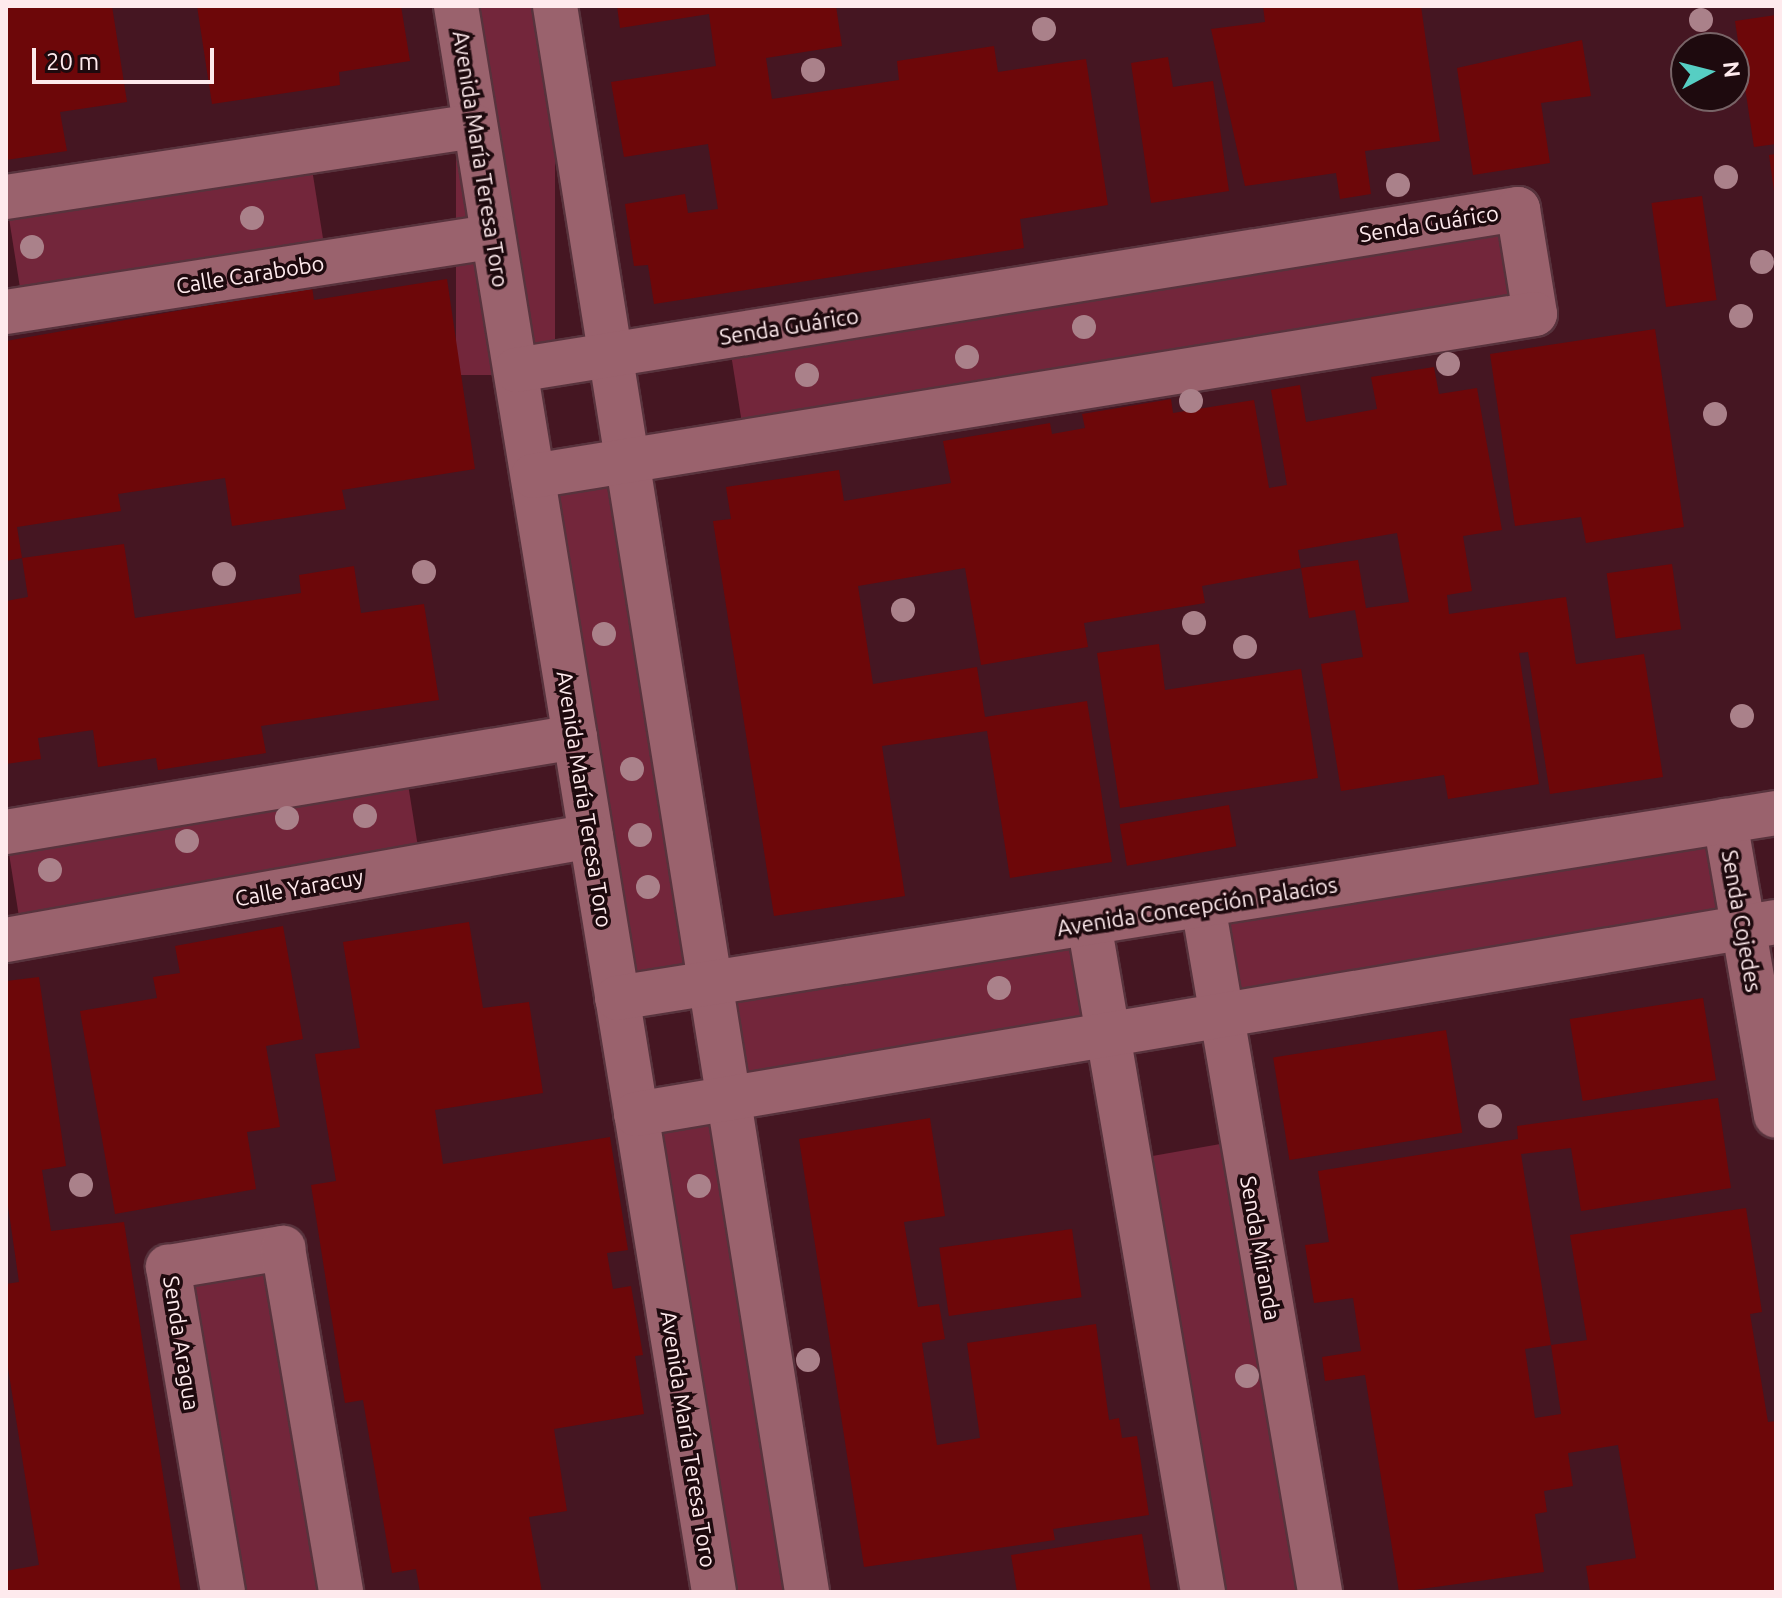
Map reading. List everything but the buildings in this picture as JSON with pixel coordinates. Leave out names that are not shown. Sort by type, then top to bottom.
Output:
[{"type":"street","name":"Avenida María Teresa Toro","points":[[456,6],[714,1592]]},
{"type":"street","points":[[555,6],[608,356],[807,1592]]},
{"type":"street","points":[[6,197],[475,126]]},
{"type":"street","name":"Senda Guárico","points":[[516,370],[1518,209],[1523,239],[1535,314],[533,476]]},
{"type":"street","name":"Calle Carabobo","points":[[6,312],[493,237]]},
{"type":"street","points":[[6,832],[575,737]]},
{"type":"street","name":"Avenida Concepción Palacios","points":[[617,998],[1776,813]]},
{"type":"street","name":"Senda Cojedes","points":[[1725,821],[1759,925],[1776,1116]]},
{"type":"street","name":"Calle Yaracuy","points":[[6,940],[591,836]]},
{"type":"street","name":"Senda Miranda","points":[[1203,905],[1320,1592]]},
{"type":"street","points":[[1089,923],[1203,1592]]},
{"type":"street","points":[[636,1114],[1759,925]]},
{"type":"street","name":"Senda Aragua","points":[[223,1592],[168,1267],[283,1248],[341,1592]]},
{"type":"shaded area","points":[[456,6],[555,6],[555,375],[456,375]]},
{"type":"shaded area","points":[[309,150],[327,263],[24,311],[6,198]]},
{"type":"shaded area","points":[[1518,209],[1535,314],[744,439],[728,334]]},
{"type":"shaded area","points":[[626,462],[708,983],[1089,923],[1108,1035],[727,1099],[708,984],[617,998],[533,476]]},
{"type":"shaded area","points":[[405,765],[421,866],[21,929],[6,828]]},
{"type":"shaded area","points":[[1725,821],[1744,928],[1223,1020],[1204,913]]},
{"type":"shaded area","points":[[727,1099],[807,1592],[713,1592],[636,1114]]},
{"type":"shaded area","points":[[1243,1140],[1323,1592],[1206,1592],[1130,1160]]},
{"type":"shaded area","points":[[283,1248],[344,1592],[225,1592],[168,1268]]}]
